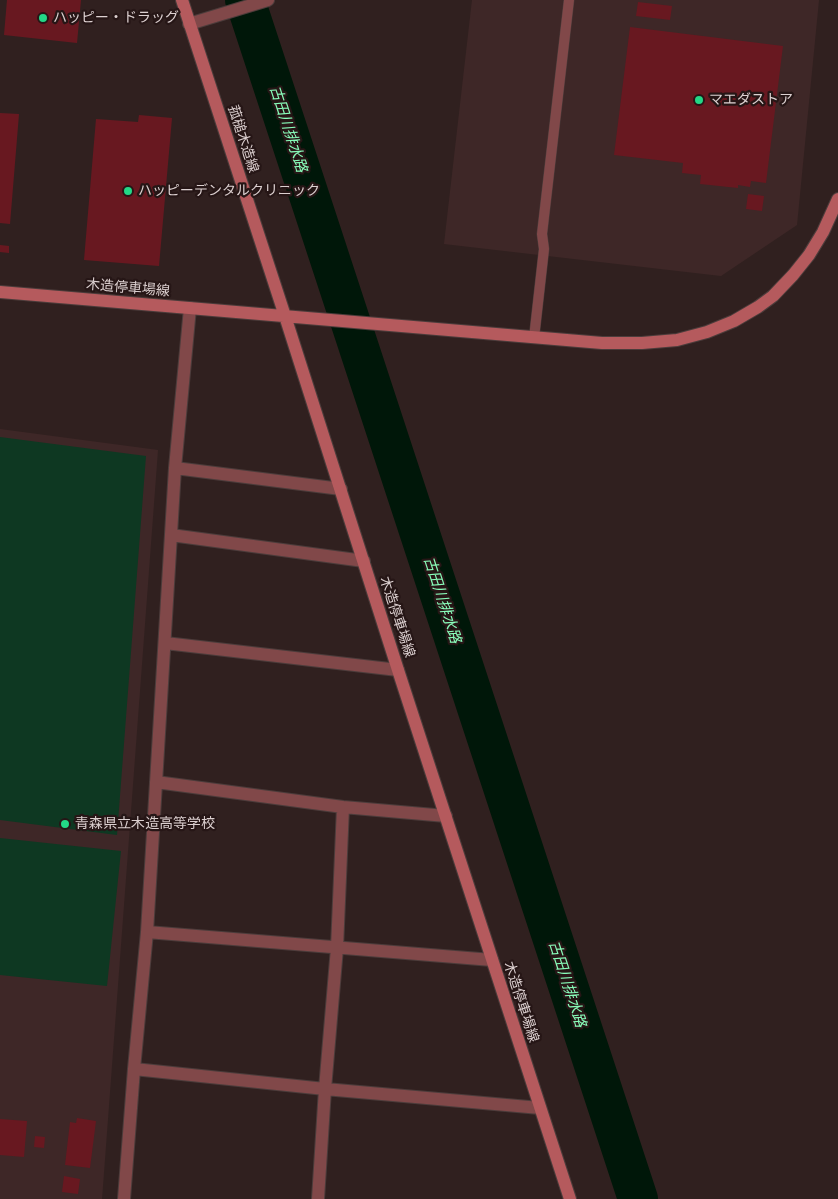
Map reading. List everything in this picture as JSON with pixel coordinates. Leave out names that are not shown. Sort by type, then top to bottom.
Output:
[{"type":"main road","name":"菰槌木造線","points":[[182,0],[286,316]]},
{"type":"main road","points":[[286,316],[602,343],[642,343],[677,340],[707,332],[734,321],[773,296],[809,255],[823,232],[838,198]]},
{"type":"main road","name":"木造停車場線","points":[[0,292],[286,316],[398,670],[570,1199]]},
{"type":"street","points":[[190,24],[267,0]]},
{"type":"street","points":[[124,1199],[134,1069],[148,932],[175,468],[190,308]]},
{"type":"street","points":[[175,468],[342,489]]},
{"type":"street","points":[[171,535],[364,561]]},
{"type":"street","points":[[164,643],[398,670]]},
{"type":"street","points":[[156,782],[343,806],[446,816]]},
{"type":"street","points":[[318,1199],[337,948],[343,806]]},
{"type":"street","points":[[148,932],[492,960]]},
{"type":"street","points":[[134,1069],[325,1089],[540,1108]]},
{"type":"lane","points":[[534,338],[544,249],[542,234],[569,0]]},
{"type":"shaded area","points":[[472,0],[819,0],[797,225],[721,276],[444,244]]},
{"type":"shaded area","name":"青森県立木造高等学校","points":[[0,429],[158,450],[102,1199],[0,1199]]},
{"type":"green space","points":[[0,437],[146,456],[117,835],[0,820]]},
{"type":"green space","points":[[0,838],[121,851],[107,986],[0,975]]},
{"type":"building","name":"ハッピー・ドラッグ","points":[[7,0],[81,0],[77,43],[4,35]]},
{"type":"building","points":[[638,2],[672,6],[670,20],[636,16]]},
{"type":"building","name":"マエダストア","points":[[630,27],[783,46],[766,183],[751,181],[750,187],[738,185],[738,188],[700,184],[701,175],[682,173],[683,163],[614,155]]},
{"type":"building","points":[[0,113],[19,114],[10,224],[0,223]]},
{"type":"building","name":"ハッピーデンタルクリニック","points":[[139,115],[172,118],[159,266],[84,260],[96,119],[138,122]]},
{"type":"building","points":[[748,194],[764,196],[762,211],[746,209]]},
{"type":"building","points":[[0,245],[9,246],[9,253],[0,252]]},
{"type":"building","points":[[77,1118],[96,1121],[90,1168],[65,1165],[70,1122],[76,1123]]},
{"type":"building","points":[[0,1119],[27,1121],[24,1157],[0,1155]]},
{"type":"building","points":[[35,1136],[45,1137],[44,1148],[34,1147]]},
{"type":"building","points":[[64,1176],[80,1179],[78,1194],[62,1192]]},
{"type":"waterway","name":"古田川排水路","points":[[245,0],[638,1199]]},
{"type":"place","name":"ハッピー・ドラッグ","points":[[43,18]]},
{"type":"place","name":"マエダストア","points":[[699,100]]},
{"type":"place","name":"ハッピーデンタルクリニック","points":[[128,191]]},
{"type":"place","name":"青森県立木造高等学校","points":[[65,824]]}]
